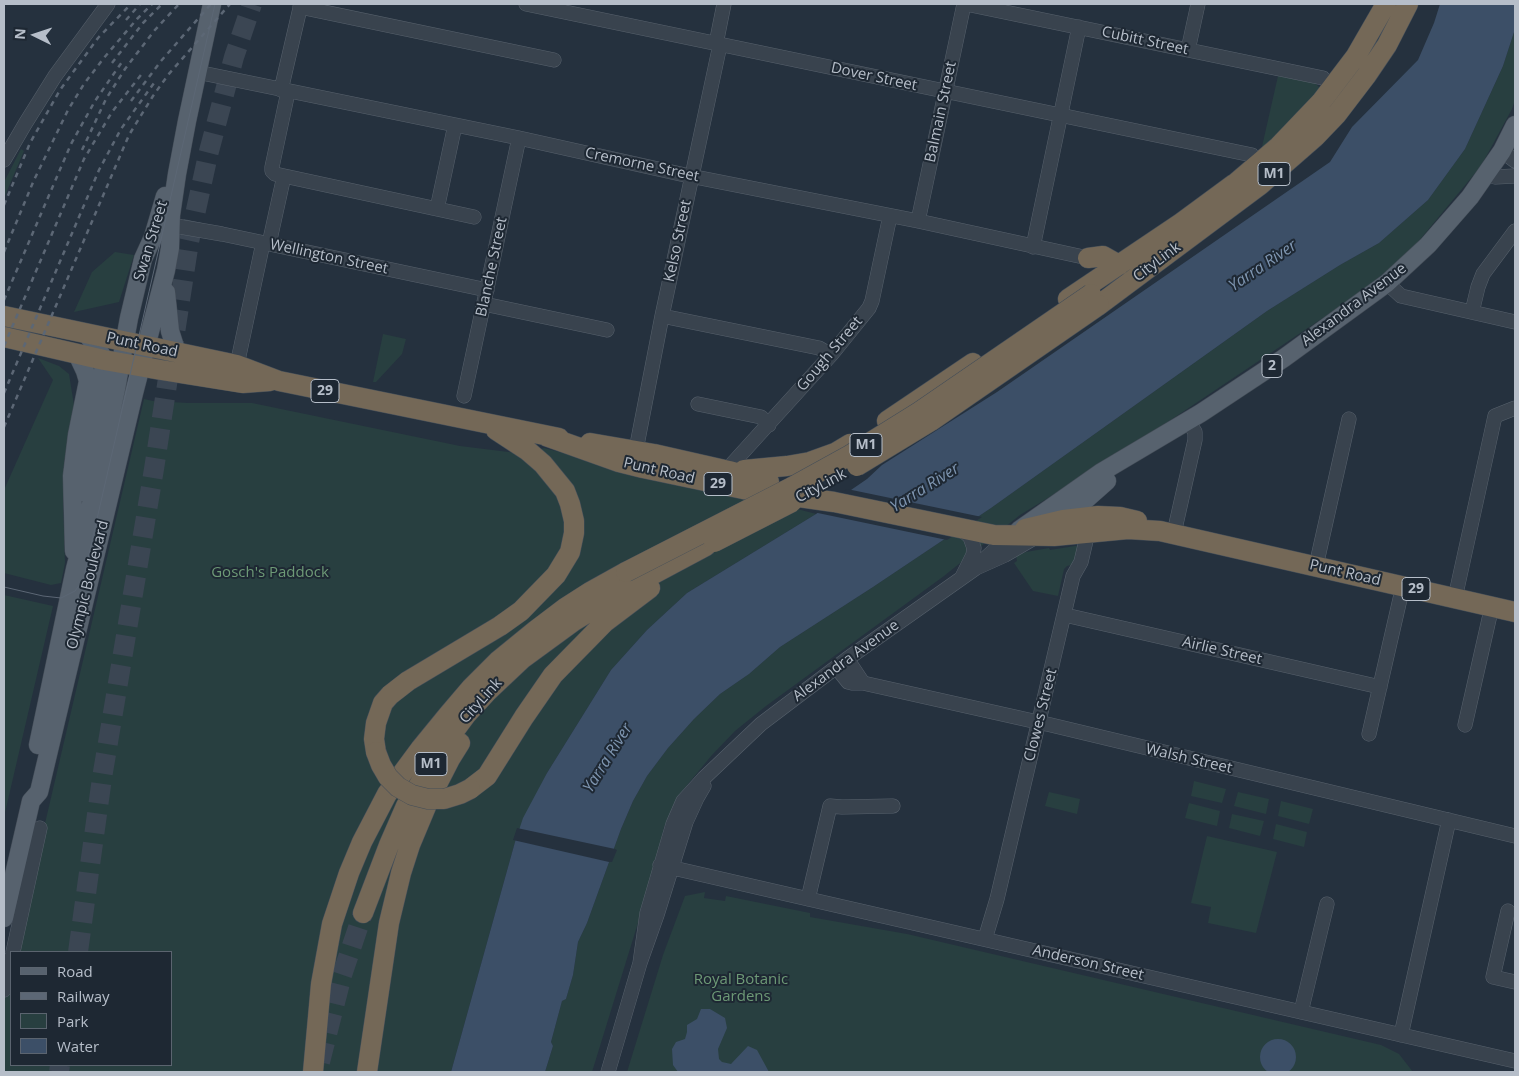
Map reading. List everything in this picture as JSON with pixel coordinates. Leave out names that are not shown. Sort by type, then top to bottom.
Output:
[{"type":"highway","name":"M1","points":[[313,1072],[321,984],[332,924],[349,873],[362,842],[387,794],[421,748],[471,688],[498,661],[565,608],[633,584],[792,487],[858,450],[1095,299],[1279,146],[1321,102],[1356,56],[1386,4]]},
{"type":"highway","name":"CityLink","points":[[363,913],[406,806],[433,760],[454,731],[484,696],[522,659],[574,621],[633,584],[761,519],[890,446],[999,376],[1095,299],[1260,185],[1337,114],[1387,45],[1408,4]]},
{"type":"highway","points":[[729,471],[799,464],[835,453],[900,413],[1181,223],[1234,184]]},
{"type":"highway","points":[[1088,258],[1102,256],[1119,265]]},
{"type":"highway","name":"Punt Road","points":[[4,316],[238,365],[279,381],[546,436],[636,450],[729,471],[824,500]]},
{"type":"highway","name":"Punt Road","points":[[4,337],[122,363],[243,382],[279,381]]},
{"type":"highway","points":[[486,424],[537,458],[562,486],[573,515],[574,533],[570,552],[556,575],[521,611],[500,626],[408,681],[383,703],[376,723],[374,739],[381,765],[391,780],[398,787],[412,795],[428,799],[444,799],[470,789],[487,776],[553,675],[605,622],[633,584]]},
{"type":"highway","name":"Punt Road","points":[[546,436],[612,460],[643,468],[743,489],[824,500],[993,533],[1088,532],[1128,529],[1174,533]]},
{"type":"highway","name":"Punt Road","points":[[1063,520],[1098,516],[1120,517],[1174,533],[1515,612]]},
{"type":"highway","name":"Alexandra Avenue","points":[[993,533],[1063,520]]},
{"type":"highway","points":[[367,1072],[389,923],[401,873],[420,822],[438,781],[465,735],[497,692],[542,643]]},
{"type":"main road","name":"Swan Street","points":[[122,363],[147,346],[166,272],[170,225],[187,121],[212,4]]},
{"type":"main road","name":"Swan Street","points":[[122,363],[143,259],[155,229],[187,121]]},
{"type":"main road","name":"Alexandra Avenue","points":[[993,533],[1100,473],[1188,420],[1284,358],[1387,283],[1428,245],[1470,198],[1486,174],[1508,156],[1515,125]]},
{"type":"main road","points":[[166,272],[170,331],[177,353]]},
{"type":"main road","points":[[86,333],[122,363]]},
{"type":"main road","points":[[75,569],[72,476],[75,449],[88,381],[77,354]]},
{"type":"main road","name":"Olympic Boulevard","points":[[31,801],[39,792],[88,583],[95,526],[122,363]]},
{"type":"main road","name":"Alexandra Avenue","points":[[1063,520],[1153,442]]},
{"type":"main road","points":[[72,514],[79,523],[95,526]]},
{"type":"main road","name":"Olympic Boulevard","points":[[4,918],[31,801],[28,790],[75,569],[95,526]]},
{"type":"street","points":[[4,160],[24,124],[55,76],[108,4]]},
{"type":"street","name":"Dover Street","points":[[526,4],[1252,156]]},
{"type":"street","name":"Kelso Street","points":[[636,450],[662,316],[720,45],[717,39],[724,4]]},
{"type":"street","name":"Cubitt Street","points":[[965,4],[1323,78]]},
{"type":"street","name":"Balmain Street","points":[[918,221],[965,4]]},
{"type":"street","points":[[1188,50],[1198,4]]},
{"type":"street","points":[[474,217],[275,174],[272,171],[300,5],[554,60]]},
{"type":"street","points":[[1033,247],[1079,27]]},
{"type":"street","name":"Cremorne Street","points":[[197,72],[1088,258]]},
{"type":"street","points":[[437,209],[455,126]]},
{"type":"street","name":"Blanche Street","points":[[464,396],[519,138]]},
{"type":"street","points":[[1486,174],[1495,177],[1515,176]]},
{"type":"street","points":[[238,365],[284,176]]},
{"type":"street","name":"Gough Street","points":[[729,471],[735,461],[832,355],[868,308],[872,301],[890,216]]},
{"type":"street","name":"Wellington Street","points":[[170,225],[266,244],[485,297],[607,330]]},
{"type":"street","points":[[1472,312],[1483,274],[1515,231]]},
{"type":"street","points":[[1387,283],[1401,296],[1515,322]]},
{"type":"street","points":[[662,316],[819,348],[832,355]]},
{"type":"street","points":[[698,404],[762,417],[769,425]]},
{"type":"street","points":[[1455,598],[1495,416],[1515,408]]},
{"type":"street","points":[[1316,566],[1349,418]]},
{"type":"street","points":[[1174,533],[1195,440],[1195,432],[1188,420]]},
{"type":"street","name":"Clowes Street","points":[[989,940],[1022,789],[1073,576],[1079,566],[1088,532]]},
{"type":"street","points":[[962,578],[974,551],[973,543],[993,533]]},
{"type":"street","name":"Alexandra Avenue","points":[[608,1072],[640,963],[647,913],[690,813],[701,791],[722,761],[761,724],[842,663],[976,568],[1005,555],[993,533]]},
{"type":"street","name":"Alexandra Avenue","points":[[976,568],[990,553],[993,533]]},
{"type":"street","points":[[1370,734],[1403,586]]},
{"type":"street","points":[[1465,726],[1492,606]]},
{"type":"street","name":"Airlie Street","points":[[1064,615],[1380,687]]},
{"type":"street","name":"Walsh Street","points":[[842,663],[848,682],[863,683],[1039,723],[1515,836]]},
{"type":"street","points":[[808,899],[830,806],[893,806]]},
{"type":"street","points":[[1401,1035],[1449,820]]},
{"type":"street","points":[[12,951],[40,828]]},
{"type":"street","name":"Anderson Street","points":[[666,867],[1515,1061]]},
{"type":"street","points":[[1301,1012],[1327,904]]},
{"type":"street","points":[[1508,911],[1493,977],[1515,982]]},
{"type":"street","points":[[4,990],[10,963]]},
{"type":"green space","points":[[1515,29],[1515,100],[1512,109],[1481,166],[1408,254],[1366,289],[1120,454],[1020,515],[944,576],[766,706],[735,731],[712,755],[683,790],[664,827],[654,871],[592,1072],[545,1072],[553,1046],[551,1042],[562,1001],[566,999],[573,975],[578,942],[587,923],[621,829],[633,801],[647,776],[668,748],[694,719],[720,694],[749,674],[780,647],[991,508],[1267,311],[1379,243],[1428,200],[1465,149],[1503,66]]},
{"type":"green space","points":[[1278,76],[1315,83],[1320,88],[1273,138],[1270,144],[1261,151]]},
{"type":"green space","points":[[21,149],[24,151],[4,198],[4,182]]},
{"type":"green space","points":[[115,252],[134,255],[119,302],[74,312],[92,272]]},
{"type":"green space","points":[[383,334],[406,339],[402,354],[376,382],[373,382]]},
{"type":"green space","points":[[38,358],[59,366],[69,374],[74,405],[64,463],[65,563],[61,583],[51,585],[4,573],[4,490],[53,380]]},
{"type":"green space","name":"Gosch's Paddock","points":[[144,399],[188,403],[252,403],[460,446],[525,454],[544,448],[642,473],[749,496],[816,514],[687,593],[647,630],[611,670],[547,773],[515,842],[451,1072],[4,1072],[4,999],[10,972],[10,1066],[172,1066],[172,951],[15,951]]},
{"type":"green space","points":[[1081,545],[1075,564],[1064,569],[1058,596],[1033,591],[1014,563],[1017,561],[1016,556],[1026,552]]},
{"type":"green space","points":[[4,595],[53,606],[4,817]]},
{"type":"green space","points":[[1194,781],[1226,789],[1222,803],[1191,796]]},
{"type":"green space","points":[[1049,792],[1080,799],[1077,814],[1045,806]]},
{"type":"green space","points":[[1238,792],[1269,799],[1266,814],[1234,806]]},
{"type":"green space","points":[[1281,801],[1313,809],[1309,824],[1278,816]]},
{"type":"green space","points":[[1189,803],[1220,811],[1217,826],[1185,818]]},
{"type":"green space","points":[[1232,814],[1264,821],[1260,836],[1229,828]]},
{"type":"green space","points":[[1276,824],[1307,832],[1304,847],[1273,839]]},
{"type":"green space","points":[[1207,836],[1277,852],[1256,933],[1208,923],[1211,907],[1191,903]]},
{"type":"green space","name":"Royal Botanic Gardens","points":[[705,892],[704,898],[725,901],[726,896],[810,913],[810,917],[907,934],[1381,1045],[1399,1054],[1413,1072],[627,1072],[663,955],[685,896]]},
{"type":"water","name":"Yarra River","points":[[1440,4],[1515,4],[1515,29],[1503,66],[1465,149],[1428,200],[1379,243],[1267,311],[991,508],[780,647],[749,674],[720,694],[668,748],[647,776],[633,801],[578,942],[573,975],[566,999],[562,1001],[551,1042],[553,1046],[545,1072],[451,1072],[523,818],[547,773],[611,670],[647,630],[687,593],[816,514],[867,479],[882,465],[997,392],[1330,162],[1352,127],[1418,60]]},
{"type":"water","points":[[701,1009],[710,1009],[725,1018],[727,1028],[718,1049],[719,1059],[722,1062],[731,1064],[748,1046],[757,1050],[769,1072],[678,1072],[673,1065],[672,1049],[676,1042],[685,1039],[687,1025],[697,1019]]},
{"type":"water","points":[[1278,1039],[1291,1044],[1296,1057],[1291,1070],[1278,1075],[1265,1070],[1260,1057],[1265,1044]]},
{"type":"pier","points":[[1105,314],[1106,316],[1001,386]]},
{"type":"pier","points":[[992,392],[969,408],[874,469],[881,463]]},
{"type":"pier","points":[[847,489],[982,517],[947,540],[813,512]]},
{"type":"pier","points":[[517,828],[617,850],[612,862],[609,862],[513,840]]},
{"type":"tunnel","points":[[78,951],[102,778],[154,469],[189,242],[208,155],[234,57],[252,4]]},
{"type":"tunnel","points":[[320,1062],[342,975],[363,913]]},
{"type":"tunnel","points":[[59,1072],[60,1066]]},
{"type":"tram line","points":[[4,587],[61,598],[75,591],[83,580],[215,4]]},
{"type":"railway","points":[[4,205],[30,143],[60,90],[98,38],[131,4]]},
{"type":"railway","points":[[126,20],[140,4]]},
{"type":"railway","points":[[4,252],[34,180],[68,110],[84,84],[103,59],[152,4]]},
{"type":"railway","points":[[112,63],[143,23],[162,4]]},
{"type":"railway","points":[[82,150],[106,99],[125,69],[154,31],[179,4]]},
{"type":"railway","points":[[131,101],[161,61],[211,4]]},
{"type":"railway","points":[[4,427],[129,135],[168,75],[230,4]]},
{"type":"railway","points":[[4,300],[71,144],[95,101],[124,59]]},
{"type":"railway","points":[[4,346],[84,159],[112,112],[144,71]]},
{"type":"railway","points":[[4,393],[99,170],[121,129],[154,83]]}]
